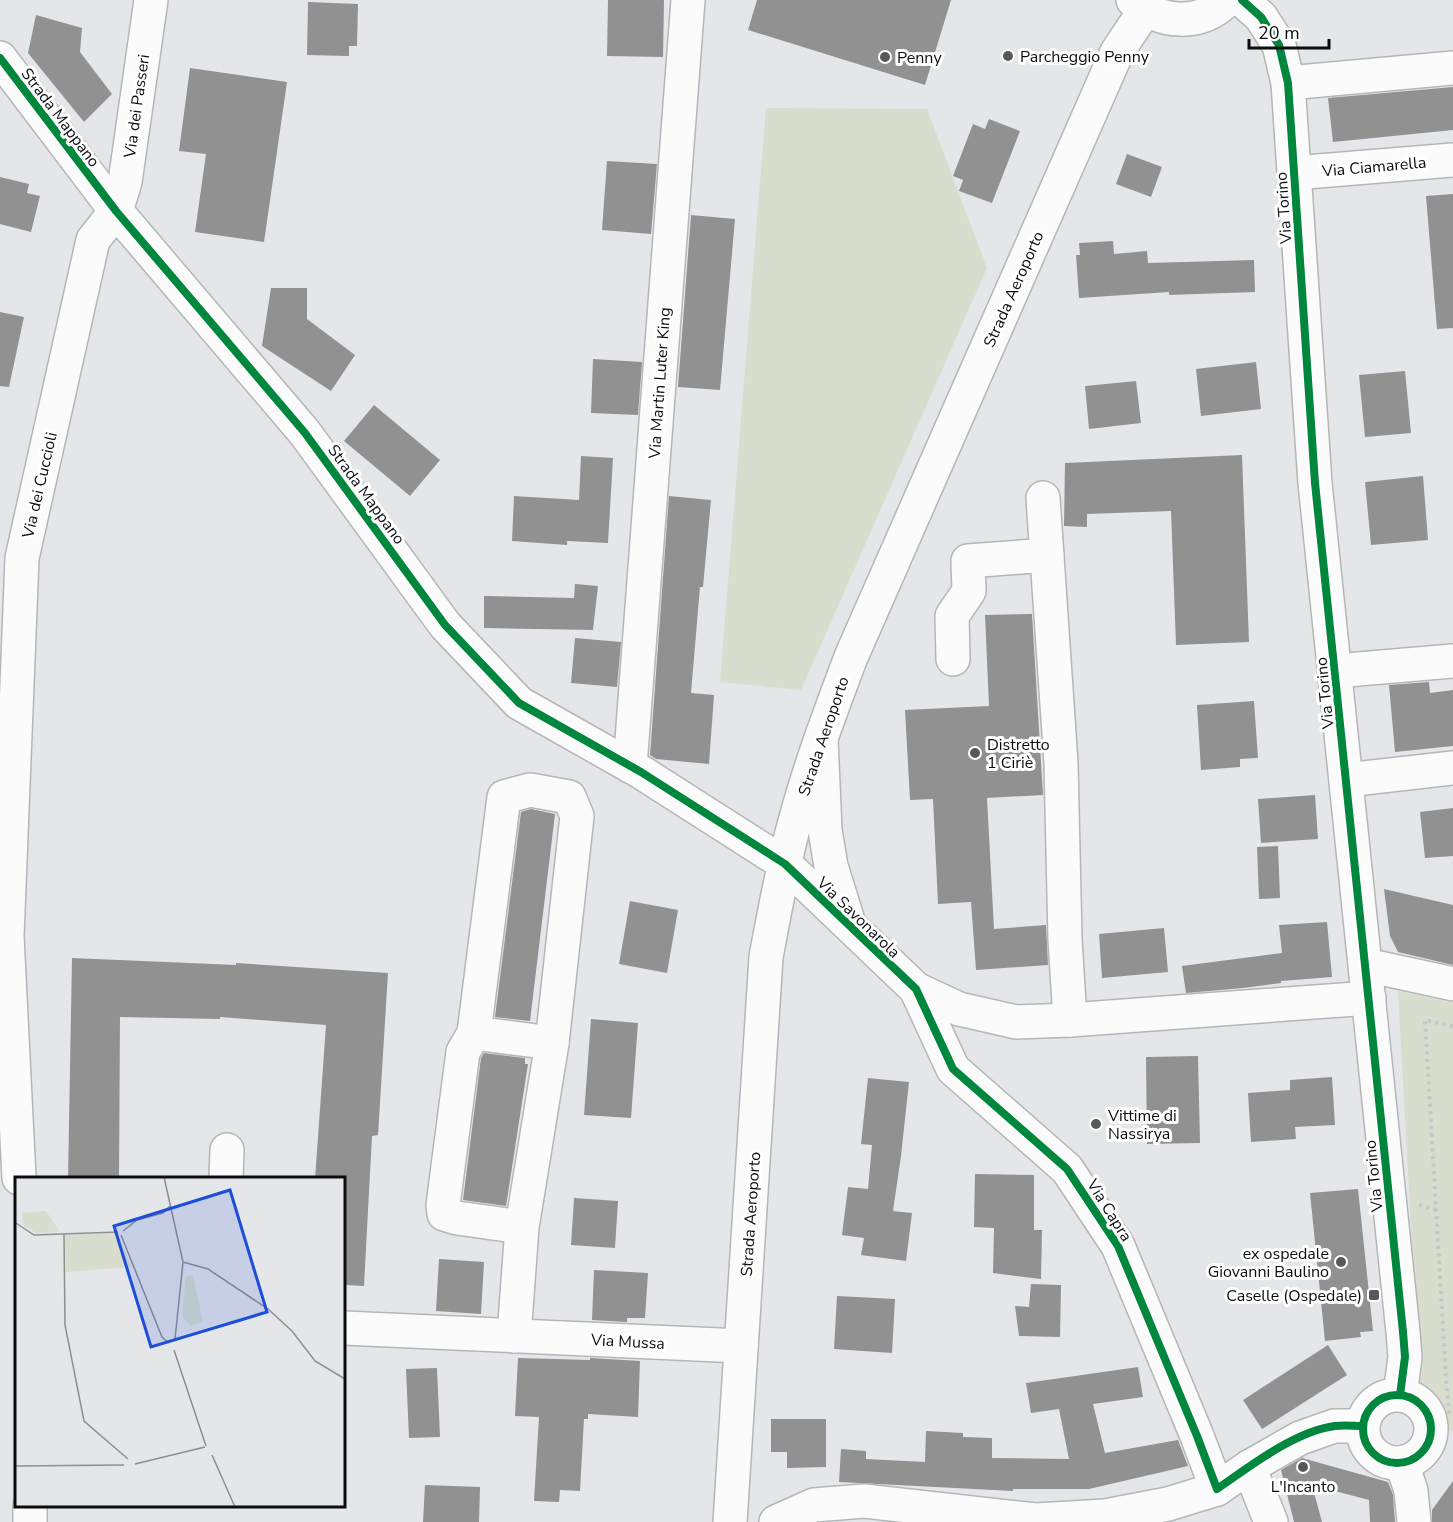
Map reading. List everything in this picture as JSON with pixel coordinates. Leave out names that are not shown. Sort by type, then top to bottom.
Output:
[{"type":"street","name":"Via dei Passeri","points":[[116,212],[126,182],[152,0]]},
{"type":"street","name":"Via Martin Luter King","points":[[630,766],[688,0]]},
{"type":"street","points":[[1139,5],[1164,18],[1183,20],[1203,16],[1220,7],[1227,0]]},
{"type":"street","name":"Via Torino","points":[[1242,0],[1261,17],[1279,45],[1288,82],[1316,483],[1405,1357],[1435,1420]]},
{"type":"street","name":"Strada Aeroporto","points":[[730,1522],[766,957],[795,819],[821,736],[851,657],[1088,116],[1139,5]]},
{"type":"street","name":"Strada Mappano","points":[[0,58],[116,212],[305,433],[445,625],[519,703],[630,766],[785,864]]},
{"type":"street","points":[[1288,82],[1453,68]]},
{"type":"street","name":"Via Ciamarella","points":[[1294,173],[1453,160]]},
{"type":"street","name":"Via dei Cuccioli","points":[[19,1177],[7,936],[7,770],[22,558],[93,240],[116,212]]},
{"type":"street","points":[[1043,498],[1061,763],[1065,939],[1070,1020]]},
{"type":"street","points":[[953,659],[952,616],[969,591],[968,561],[1047,555]]},
{"type":"street","points":[[1335,671],[1453,661]]},
{"type":"street","name":"Via Savonarola","points":[[821,736],[825,830],[831,866],[849,926]]},
{"type":"street","points":[[1346,780],[1453,768]]},
{"type":"street","points":[[514,1336],[522,1227],[552,1043],[577,816],[569,797],[530,789],[504,797],[474,1033],[463,1052],[442,1205],[444,1214],[457,1218],[522,1227]]},
{"type":"street","name":"Via Savonarola","points":[[785,864],[916,989],[959,1009],[1016,1022],[1369,998]]},
{"type":"street","points":[[1366,965],[1453,984]]},
{"type":"street","name":"Via Capra","points":[[916,989],[952,1069],[1068,1169],[1118,1246],[1217,1490]]},
{"type":"street","points":[[474,1033],[552,1043]]},
{"type":"street","name":"Via Mussa","points":[[345,1328],[741,1346]]},
{"type":"street","points":[[1389,1396],[1435,1420],[1427,1445],[1420,1453],[1401,1463],[1391,1463],[1373,1454],[1363,1436],[1365,1415],[1371,1406],[1389,1396]]},
{"type":"street","points":[[776,1522],[814,1505],[864,1501],[1036,1520],[1105,1516],[1168,1504],[1217,1490],[1249,1467],[1300,1438],[1334,1426],[1363,1426]]},
{"type":"street","points":[[1401,1463],[1411,1491],[1414,1522]]},
{"type":"street","points":[[1249,1467],[1271,1522]]},
{"type":"path","points":[[1435,1420],[1446,1378],[1425,1020],[1453,1026]]},
{"type":"path","points":[[1446,1378],[1453,1376]]},
{"type":"shaded area","points":[[766,108],[927,109],[987,268],[801,690],[720,682]]},
{"type":"shaded area","points":[[1398,991],[1453,1003],[1453,1432],[1444,1427],[1420,1385]]},
{"type":"building","points":[[608,0],[664,0],[663,57],[607,56]]},
{"type":"building","name":"Penny","points":[[757,0],[951,0],[925,85],[748,30]]},
{"type":"building","points":[[308,2],[358,4],[357,46],[349,46],[349,56],[307,55]]},
{"type":"building","points":[[36,15],[82,28],[80,52],[112,94],[84,122],[28,53]]},
{"type":"building","points":[[190,68],[287,82],[264,242],[195,232],[206,154],[179,151]]},
{"type":"building","points":[[1453,87],[1453,130],[1333,142],[1328,98]]},
{"type":"building","points":[[989,119],[1020,131],[992,203],[959,191],[963,180],[953,176],[973,124],[985,129]]},
{"type":"building","points":[[1127,154],[1162,167],[1151,197],[1116,184]]},
{"type":"building","points":[[607,161],[657,164],[651,234],[602,230]]},
{"type":"building","points":[[0,177],[29,184],[27,193],[40,196],[31,232],[0,224]]},
{"type":"building","points":[[1453,194],[1453,328],[1437,329],[1426,196]]},
{"type":"building","points":[[691,215],[735,219],[720,390],[678,387]]},
{"type":"building","points":[[1113,241],[1114,254],[1147,251],[1148,263],[1254,260],[1255,292],[1169,295],[1169,292],[1079,298],[1076,255],[1080,255],[1079,243]]},
{"type":"building","points":[[271,288],[307,288],[307,319],[355,355],[331,391],[262,346]]},
{"type":"building","points":[[0,312],[24,317],[9,387],[0,386]]},
{"type":"building","points":[[593,359],[642,362],[638,415],[591,413]]},
{"type":"building","points":[[1256,362],[1261,409],[1201,416],[1196,369]]},
{"type":"building","points":[[1405,371],[1411,433],[1365,437],[1359,375]]},
{"type":"building","points":[[1136,381],[1141,423],[1089,429],[1085,386]]},
{"type":"building","points":[[374,405],[440,460],[410,496],[344,441]]},
{"type":"building","points":[[1242,455],[1249,642],[1176,645],[1171,511],[1087,514],[1087,527],[1064,526],[1065,463]]},
{"type":"building","points":[[581,456],[613,458],[608,543],[567,541],[567,545],[512,541],[514,496],[579,500]]},
{"type":"building","points":[[1423,476],[1428,540],[1371,545],[1365,482]]},
{"type":"building","points":[[669,496],[711,500],[703,587],[700,587],[691,693],[714,695],[709,764],[656,759],[650,755]]},
{"type":"building","points":[[575,584],[598,586],[593,630],[484,628],[484,596],[574,598]]},
{"type":"building","name":"Distretto 1 Ciriè","points":[[1032,614],[1043,795],[987,798],[994,929],[1046,925],[1048,965],[976,970],[971,902],[938,904],[933,799],[910,800],[905,710],[989,706],[985,615]]},
{"type":"building","points":[[575,638],[621,642],[617,687],[571,683]]},
{"type":"building","points":[[1429,682],[1430,693],[1453,690],[1453,746],[1395,752],[1389,685]]},
{"type":"building","points":[[1254,701],[1258,758],[1240,759],[1240,767],[1201,770],[1197,705]]},
{"type":"building","points":[[1315,795],[1318,839],[1261,843],[1258,799]]},
{"type":"building","points":[[1453,808],[1453,856],[1425,858],[1420,812]]},
{"type":"building","points":[[531,809],[555,814],[530,1021],[495,1017],[521,812]]},
{"type":"building","points":[[1278,846],[1280,898],[1259,899],[1257,847]]},
{"type":"building","points":[[1384,889],[1453,905],[1453,965],[1398,952],[1390,936]]},
{"type":"building","points":[[630,901],[678,910],[667,973],[619,964]]},
{"type":"building","points":[[1327,922],[1332,977],[1186,993],[1182,966],[1282,953],[1279,925]]},
{"type":"building","points":[[1164,928],[1168,972],[1102,978],[1099,934]]},
{"type":"building","points":[[72,958],[236,965],[236,963],[388,973],[378,1135],[372,1136],[364,1286],[345,1285],[345,1177],[315,1177],[326,1025],[220,1017],[220,1019],[120,1017],[119,1177],[68,1177]]},
{"type":"building","points":[[591,1019],[638,1023],[631,1118],[584,1115]]},
{"type":"building","points":[[484,1053],[525,1058],[525,1064],[528,1064],[506,1206],[463,1200],[481,1058]]},
{"type":"building","points":[[1198,1056],[1200,1143],[1147,1144],[1146,1057]]},
{"type":"building","points":[[1332,1077],[1335,1125],[1295,1127],[1296,1139],[1251,1142],[1248,1093],[1290,1090],[1290,1080]]},
{"type":"building","points":[[868,1078],[909,1082],[893,1211],[912,1213],[906,1261],[861,1255],[864,1238],[842,1235],[848,1187],[868,1189],[872,1145],[861,1144]]},
{"type":"building","points":[[975,1174],[1034,1175],[1034,1230],[1042,1230],[1041,1279],[993,1273],[994,1228],[974,1227]]},
{"type":"building","name":"ex ospedale Giovanni Baulino","points":[[1358,1189],[1373,1331],[1360,1332],[1361,1337],[1325,1341],[1310,1193]]},
{"type":"building","points":[[574,1198],[618,1201],[615,1248],[571,1245]]},
{"type":"building","points":[[439,1259],[484,1262],[481,1314],[436,1311]]},
{"type":"building","points":[[594,1270],[648,1273],[645,1318],[627,1318],[627,1322],[592,1320]]},
{"type":"building","points":[[1031,1284],[1061,1285],[1060,1337],[1019,1336],[1015,1306],[1029,1307]]},
{"type":"building","points":[[837,1296],[895,1299],[892,1353],[834,1349]]},
{"type":"building","points":[[1328,1345],[1347,1375],[1262,1429],[1243,1400]]},
{"type":"building","points":[[518,1358],[640,1361],[638,1417],[588,1414],[588,1419],[584,1419],[580,1491],[560,1490],[559,1502],[534,1501],[539,1417],[515,1416]]},
{"type":"building","points":[[1138,1367],[1143,1397],[1093,1404],[1105,1453],[1178,1440],[1188,1466],[1089,1489],[1013,1489],[1013,1491],[839,1482],[841,1449],[866,1451],[866,1459],[925,1462],[926,1431],[963,1433],[963,1437],[992,1438],[992,1458],[1069,1459],[1059,1409],[1031,1413],[1026,1383]]},
{"type":"building","points":[[437,1368],[440,1437],[409,1438],[406,1369]]},
{"type":"building","points":[[771,1419],[826,1419],[826,1467],[787,1468],[787,1452],[771,1452]]},
{"type":"building","points":[[1302,1458],[1388,1482],[1393,1495],[1395,1522],[1370,1522],[1369,1500],[1312,1485],[1322,1522],[1294,1522],[1281,1470]]},
{"type":"building","points":[[1453,1481],[1453,1522],[1432,1522],[1432,1510]]},
{"type":"building","points":[[425,1485],[480,1487],[479,1522],[423,1522]]},
{"type":"cycle path","points":[[1242,0],[1261,17],[1279,45],[1288,83],[1315,483],[1403,1332],[1405,1357],[1400,1395]]},
{"type":"cycle path","points":[[0,58],[116,211],[305,433],[445,625],[519,703],[641,772],[785,864],[916,989],[953,1069],[1067,1169],[1118,1246],[1217,1489],[1273,1451],[1304,1435],[1335,1426],[1363,1426]]},
{"type":"cycle path","points":[[1397,1395],[1410,1398],[1421,1405],[1428,1416],[1431,1429],[1428,1442],[1421,1453],[1410,1460],[1397,1463],[1384,1460],[1373,1453],[1366,1442],[1363,1429],[1366,1416],[1373,1405],[1384,1398],[1397,1395]]},
{"type":"place","name":"Parcheggio Penny","points":[[1008,56]]},
{"type":"place","name":"Penny","points":[[885,57]]},
{"type":"place","name":"Distretto 1 Ciriè","points":[[975,753]]},
{"type":"place","name":"Vittime di Nassirya","points":[[1096,1124]]},
{"type":"place","name":"ex ospedale Giovanni Baulino","points":[[1341,1262]]},
{"type":"place","name":"Caselle (Ospedale)","points":[[1374,1295]]},
{"type":"place","name":"L'Incanto","points":[[1303,1467]]}]
